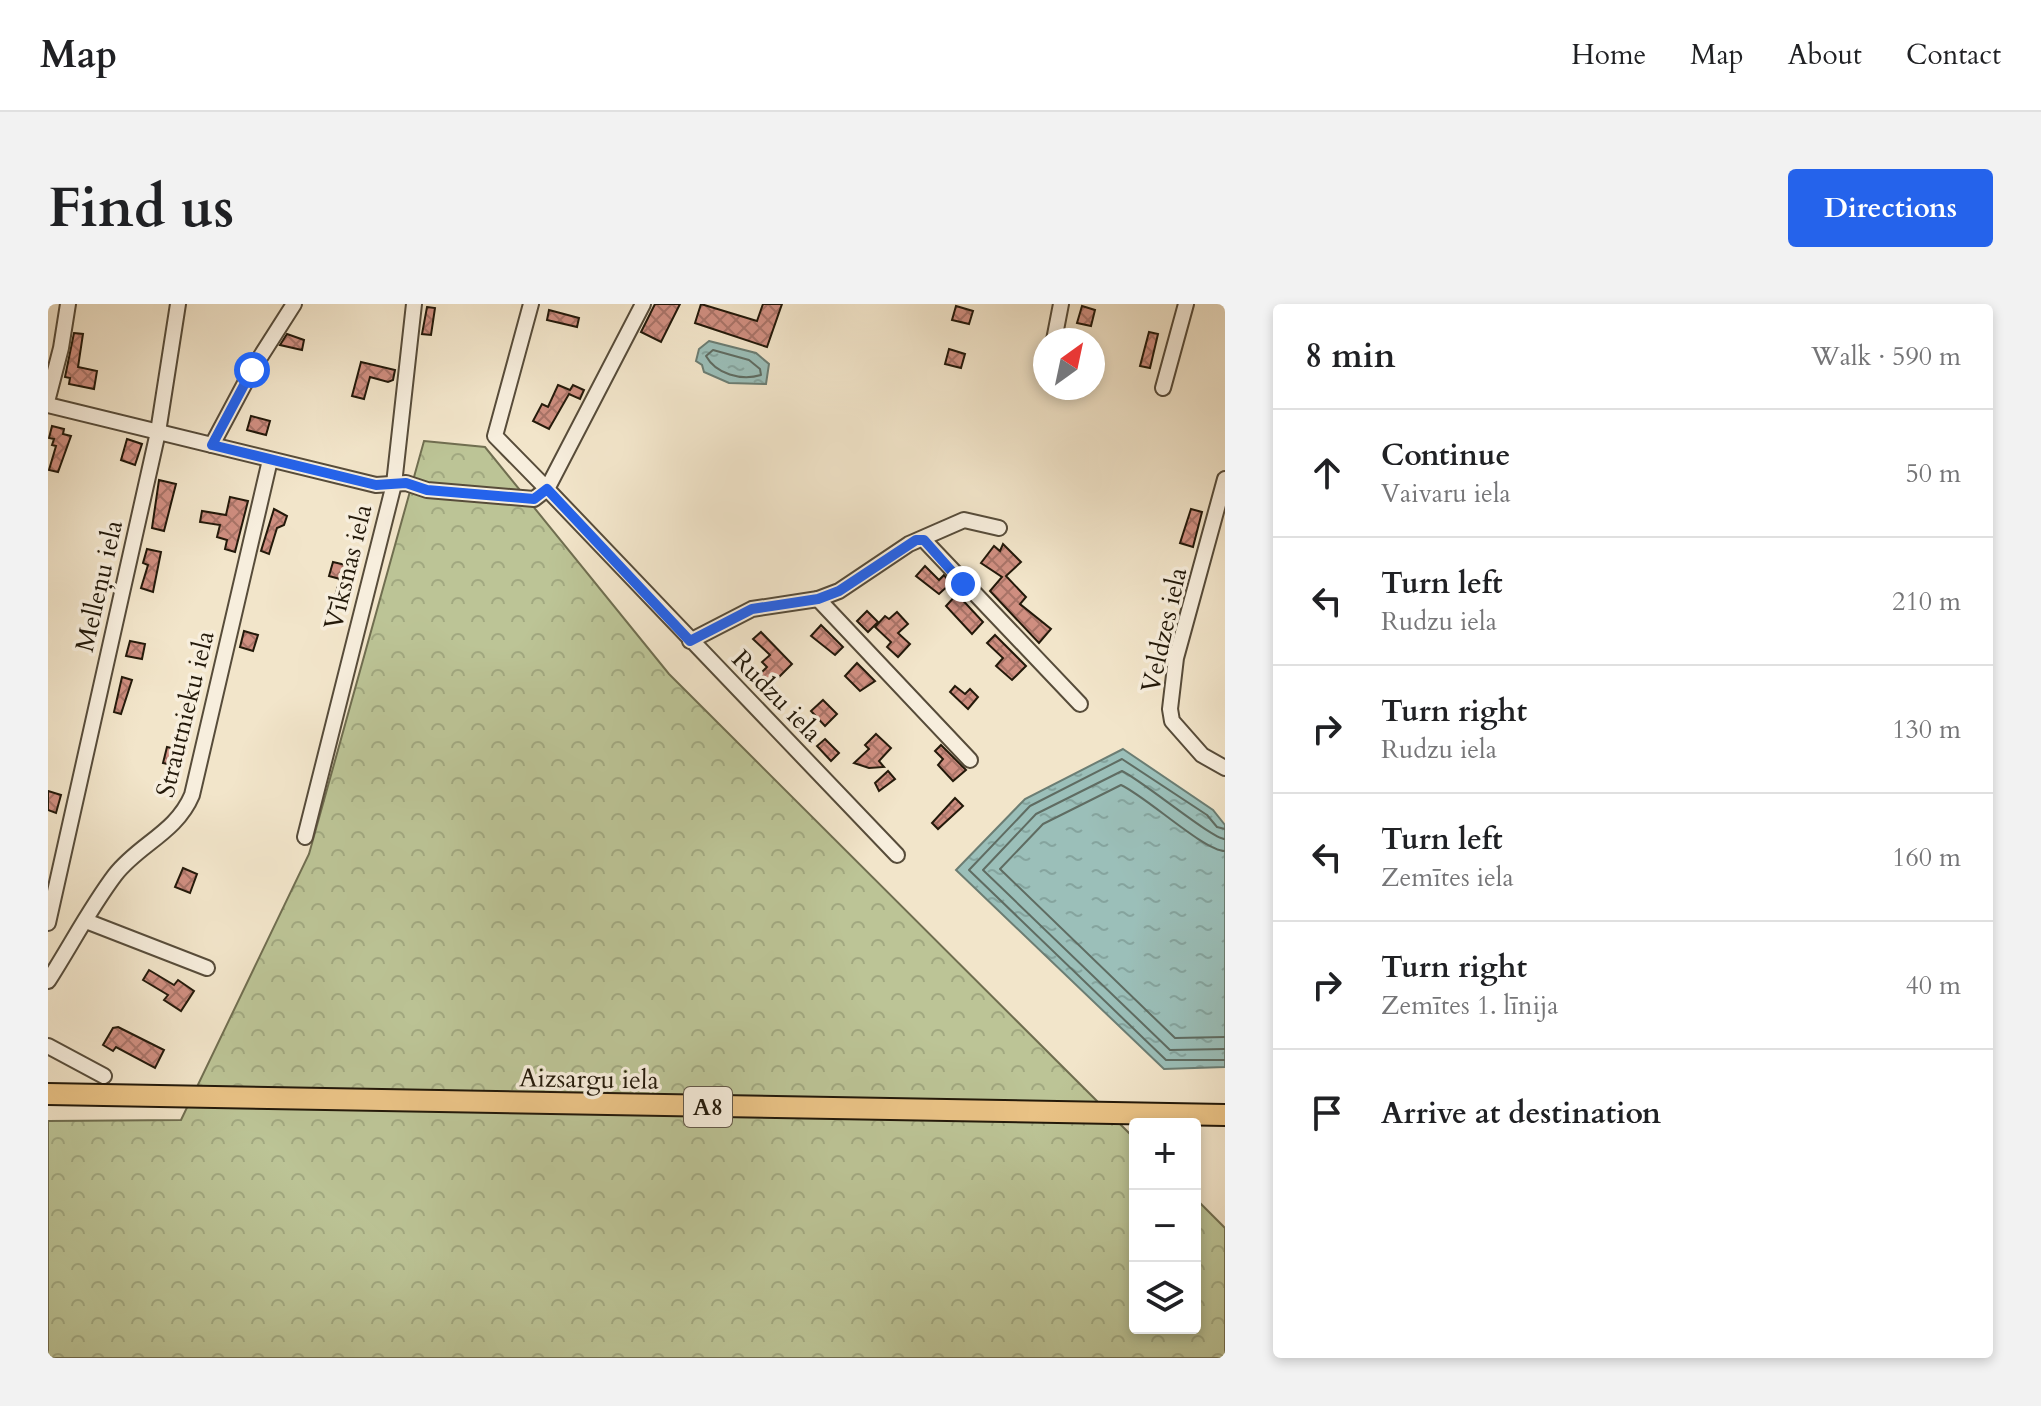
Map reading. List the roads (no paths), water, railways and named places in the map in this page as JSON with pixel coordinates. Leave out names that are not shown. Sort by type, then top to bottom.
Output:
[{"type":"highway","name":"Aizsargu iela","points":[[48,1094],[1225,1115]]},
{"type":"street","points":[[48,398],[68,304]]},
{"type":"street","name":"Melleņu iela","points":[[48,923],[158,432],[178,304]]},
{"type":"street","points":[[212,445],[252,370],[294,304]]},
{"type":"street","name":"Vīksnas iela","points":[[305,837],[394,484],[414,304]]},
{"type":"street","name":"Rudzu iela","points":[[531,304],[495,436],[897,855]]},
{"type":"street","points":[[48,405],[376,485],[394,484],[534,499],[547,489],[643,304]]},
{"type":"street","points":[[1056,328],[1061,304]]},
{"type":"street","points":[[1163,388],[1186,304]]},
{"type":"street","name":"Strautnieku iela","points":[[48,981],[115,875],[136,853],[162,837],[184,814],[192,795],[270,460]]},
{"type":"street","name":"Veldzes iela","points":[[1225,479],[1176,658],[1170,709],[1172,721],[1202,755],[1225,768]]},
{"type":"street","points":[[690,641],[752,609],[818,599],[857,582],[909,544],[964,520],[999,528]]},
{"type":"street","points":[[924,540],[1080,704]]},
{"type":"street","points":[[818,599],[970,760]]},
{"type":"street","points":[[86,921],[207,968]]},
{"type":"street","points":[[48,1046],[104,1076]]},
{"type":"water","points":[[709,341],[756,353],[769,364],[766,384],[729,383],[704,372],[702,365],[696,361],[699,349]]},
{"type":"water","points":[[1123,749],[1213,810],[1225,825],[1225,1067],[1164,1069],[956,870],[1025,799]]}]
